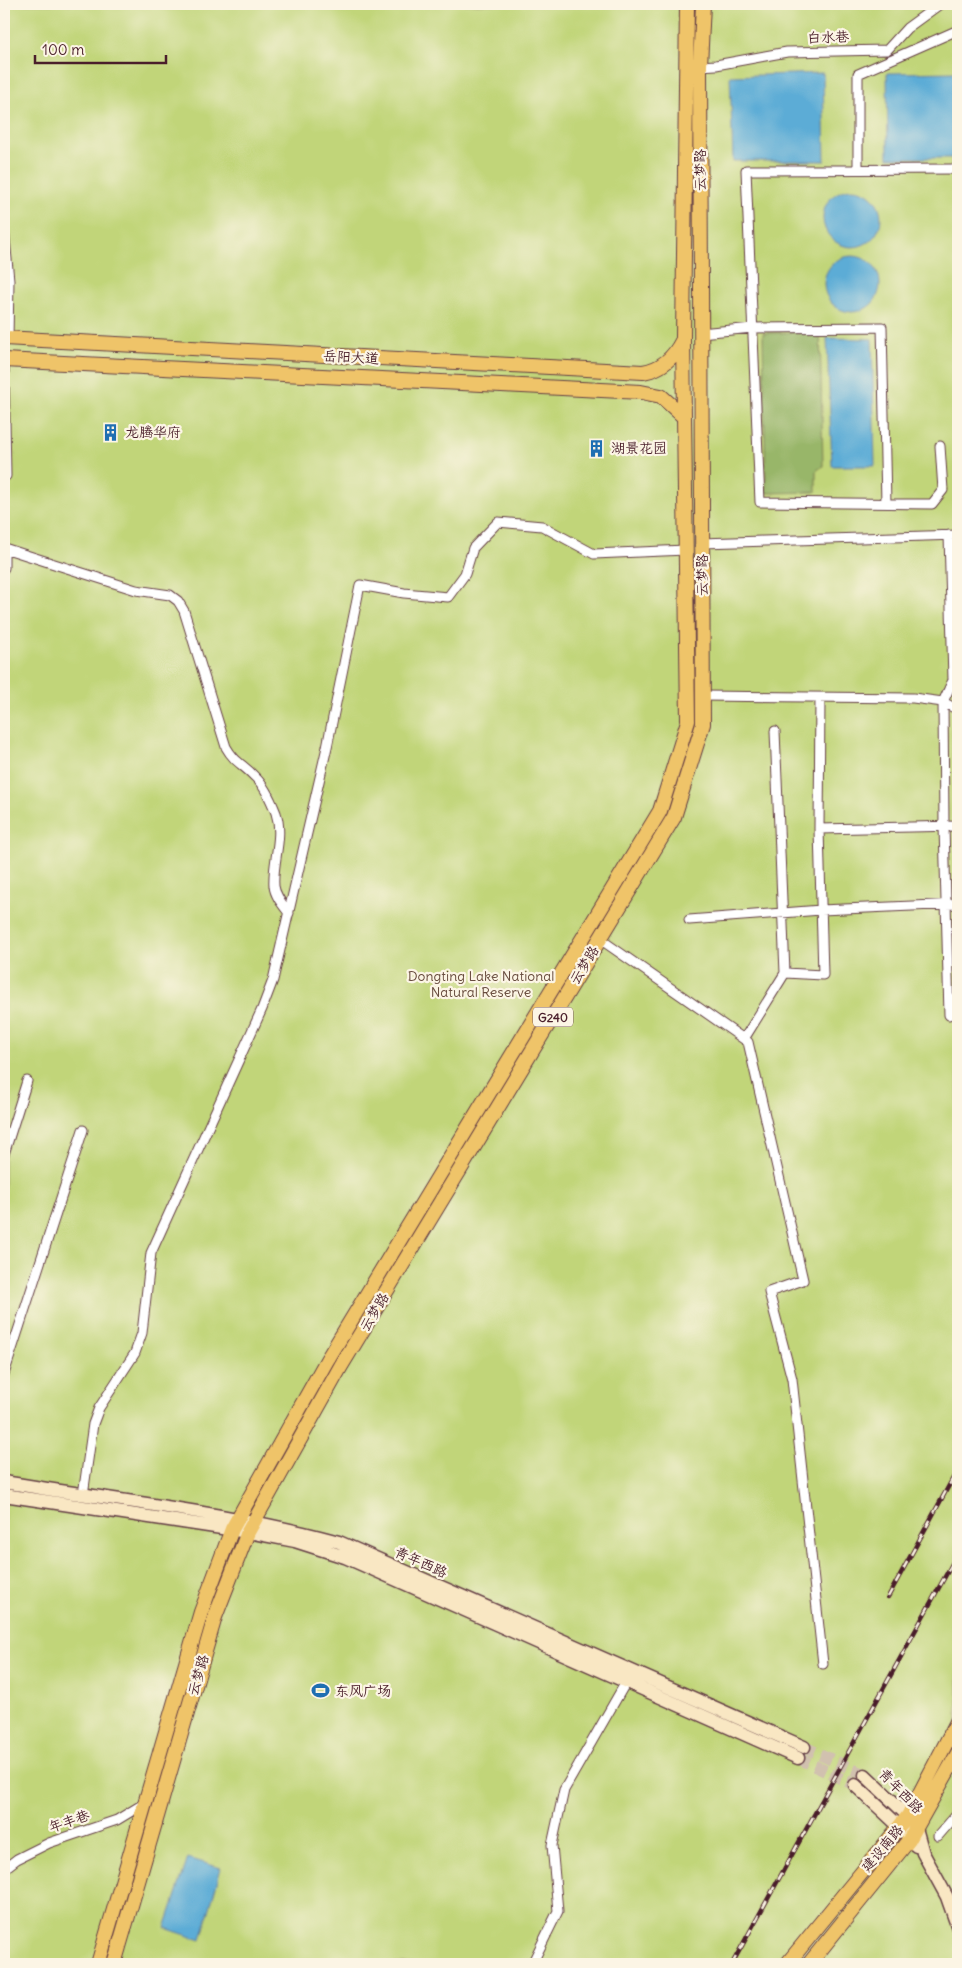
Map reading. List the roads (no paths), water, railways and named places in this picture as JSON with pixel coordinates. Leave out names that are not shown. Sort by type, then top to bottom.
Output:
[{"type":"main road","name":"G240","points":[[98,1964],[201,1612],[236,1524],[327,1360],[660,811],[688,721],[683,338],[687,4]]},
{"type":"main road","name":"云梦路","points":[[114,1964],[216,1617],[250,1527],[341,1366],[674,816],[703,724],[700,66],[703,4]]},
{"type":"main road","name":"岳阳大道","points":[[6,338],[643,372],[654,370],[664,364],[673,355],[683,338]]},
{"type":"main road","name":"岳阳大道","points":[[4,361],[641,392],[661,396],[684,417]]},
{"type":"main road","name":"青年西路","points":[[4,1482],[250,1527],[345,1557],[626,1682],[801,1752],[339,1542],[298,1531],[250,1527]]},
{"type":"main road","name":"青年西路","points":[[4,1495],[236,1524]]},
{"type":"main road","name":"建设南路","points":[[787,1964],[904,1821],[958,1720]]},
{"type":"main road","name":"建设南路","points":[[810,1964],[912,1834],[958,1753]]},
{"type":"main road","name":"青年西路","points":[[864,1775],[904,1821],[912,1834],[947,1897],[958,1928]]},
{"type":"main road","name":"青年西路","points":[[855,1786],[904,1821]]},
{"type":"street","name":"白水巷","points":[[700,66],[716,65],[787,52],[887,50],[907,28],[940,4]]},
{"type":"street","points":[[858,169],[858,74],[958,30]]},
{"type":"street","points":[[940,446],[943,490],[932,504],[760,502],[746,170],[958,169]]},
{"type":"street","points":[[4,228],[9,280],[6,338]]},
{"type":"street","points":[[700,333],[753,328],[882,327],[886,503]]},
{"type":"street","points":[[4,361],[6,476],[4,476]]},
{"type":"street","points":[[83,1495],[93,1424],[99,1408],[135,1353],[142,1334],[151,1253],[268,996],[278,963],[327,747],[360,585],[404,593],[448,597],[466,574],[473,548],[498,522],[542,526],[594,554],[686,550]]},
{"type":"street","points":[[702,543],[954,535],[953,680],[943,702],[949,1014]]},
{"type":"street","points":[[4,568],[4,548],[136,590],[170,595],[178,601],[184,611],[226,747],[232,758],[257,778],[268,794],[276,812],[280,825],[274,886],[279,900],[289,913]]},
{"type":"street","points":[[703,696],[914,698],[943,702],[958,710]]},
{"type":"street","points":[[785,973],[823,975],[820,698]]},
{"type":"street","points":[[744,1039],[785,973],[775,731]]},
{"type":"street","points":[[820,829],[958,826]]},
{"type":"street","points":[[689,920],[821,910],[958,904]]},
{"type":"street","points":[[600,939],[748,1042],[803,1280],[769,1292],[792,1379],[823,1664]]},
{"type":"street","points":[[4,1154],[27,1081]]},
{"type":"street","points":[[4,1374],[83,1130]]},
{"type":"street","points":[[532,1964],[558,1911],[552,1845],[564,1790],[626,1682]]},
{"type":"street","name":"年丰巷","points":[[4,1869],[17,1859],[49,1843],[117,1820],[145,1803]]},
{"type":"street","points":[[938,1836],[958,1813]]},
{"type":"water","points":[[958,72],[958,158],[888,158],[887,73]]},
{"type":"water","points":[[823,73],[825,161],[733,161],[730,76]]},
{"type":"water","points":[[852,189],[868,194],[876,202],[881,218],[876,234],[868,242],[852,247],[836,242],[828,234],[823,218],[828,202],[836,194]]},
{"type":"water","points":[[846,256],[858,256],[868,260],[876,268],[880,284],[876,300],[868,308],[858,312],[846,312],[836,308],[828,300],[824,290],[824,278],[828,268],[836,260]]},
{"type":"water","points":[[827,338],[872,339],[875,466],[832,466]]},
{"type":"water","points":[[188,1858],[221,1868],[201,1940],[165,1928]]},
{"type":"tunnel","points":[[804,1747],[865,1775]]},
{"type":"tunnel","points":[[798,1758],[855,1785]]},
{"type":"railway","points":[[888,1597],[958,1469]]},
{"type":"railway","points":[[732,1964],[958,1553]]},
{"type":"place","name":"龙腾华府","points":[[111,432]]},
{"type":"place","name":"湖景花园","points":[[597,448]]},
{"type":"place","name":"东风广场","points":[[321,1691]]},
{"type":"park label","name":"Dongting Lake National Natural Reserve","points":[[481,984]]}]
